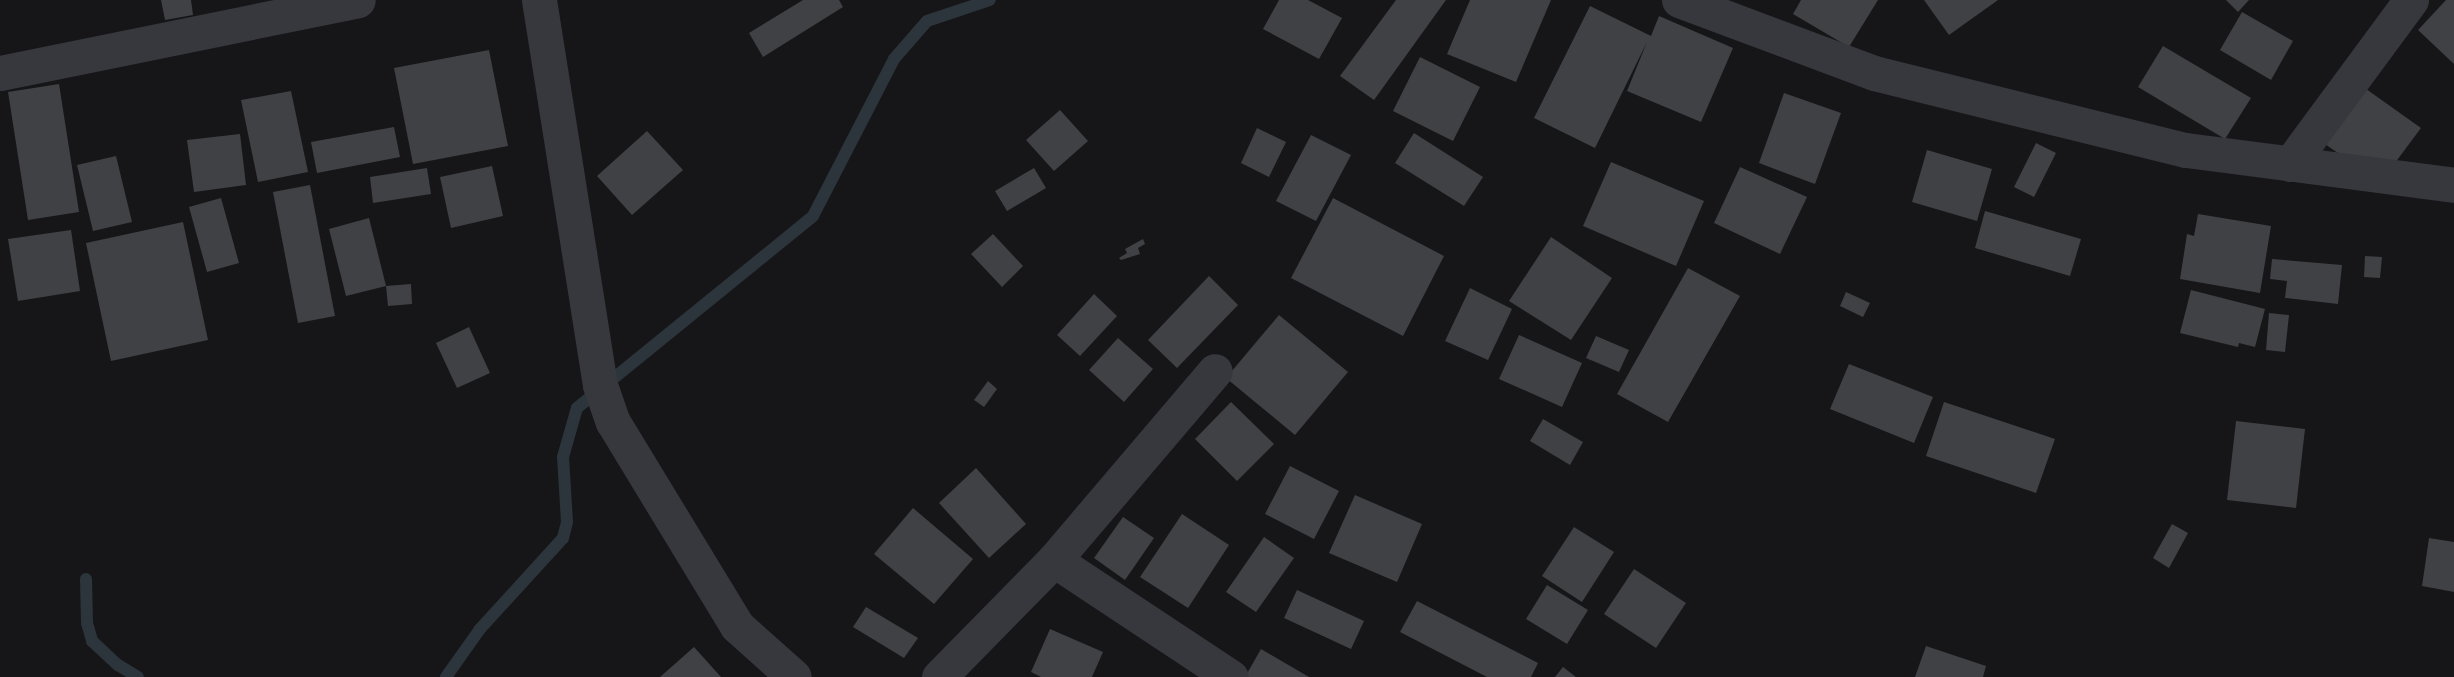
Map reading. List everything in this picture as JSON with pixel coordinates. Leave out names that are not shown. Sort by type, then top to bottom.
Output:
[{"type":"street","points":[[0,73],[358,0]]},
{"type":"street","points":[[539,0],[600,385],[613,422],[737,626],[794,677]]},
{"type":"street","points":[[1679,0],[1874,73],[2186,150],[2454,185]]},
{"type":"street","points":[[2290,164],[2411,0]]},
{"type":"street","points":[[939,677],[942,670],[1054,560],[1215,370]]},
{"type":"street","points":[[1054,560],[1231,677]]},
{"type":"building","points":[[161,0],[191,0],[193,15],[165,20]]},
{"type":"building","points":[[803,0],[839,0],[843,7],[763,57],[749,33]]},
{"type":"building","points":[[1279,0],[1308,0],[1342,18],[1319,59],[1263,29]]},
{"type":"building","points":[[1396,0],[1446,0],[1374,100],[1340,76]]},
{"type":"building","points":[[1470,0],[1551,0],[1516,82],[1447,54]]},
{"type":"building","points":[[1801,0],[1878,0],[1849,47],[1793,14]]},
{"type":"building","points":[[1924,0],[1998,0],[1949,35]]},
{"type":"building","points":[[2226,0],[2249,0],[2238,12]]},
{"type":"building","points":[[2446,0],[2454,0],[2454,64],[2418,30]]},
{"type":"building","points":[[1590,6],[1651,36],[1659,16],[1733,48],[1701,122],[1627,91],[1647,42],[1595,148],[1534,118]]},
{"type":"building","points":[[2242,12],[2293,41],[2271,80],[2220,50]]},
{"type":"building","points":[[2163,46],[2251,98],[2225,139],[2138,87]]},
{"type":"building","points":[[489,50],[508,146],[413,164],[394,68]]},
{"type":"building","points":[[1420,57],[1480,87],[1453,141],[1393,111]]},
{"type":"building","points":[[2345,74],[2421,128],[2380,183],[2304,129]]},
{"type":"building","points":[[59,84],[79,212],[28,220],[8,92]]},
{"type":"building","points":[[291,91],[308,172],[258,182],[241,100]]},
{"type":"building","points":[[1784,93],[1841,113],[1815,184],[1759,163]]},
{"type":"building","points":[[1060,110],[1088,141],[1054,171],[1026,140]]},
{"type":"building","points":[[394,127],[400,157],[317,173],[311,142]]},
{"type":"building","points":[[1257,128],[1286,142],[1269,177],[1241,163]]},
{"type":"building","points":[[647,131],[683,170],[632,215],[597,176]]},
{"type":"building","points":[[1414,133],[1483,177],[1464,206],[1395,163]]},
{"type":"building","points":[[240,134],[246,185],[194,192],[187,140]]},
{"type":"building","points":[[1311,135],[1351,155],[1316,221],[1276,201]]},
{"type":"building","points":[[2036,143],[2056,153],[2034,197],[2014,187]]},
{"type":"building","points":[[1927,150],[1992,169],[1977,221],[1912,202]]},
{"type":"building","points":[[116,156],[132,222],[93,231],[77,165]]},
{"type":"building","points":[[1611,162],[1704,201],[1676,266],[1583,226]]},
{"type":"building","points":[[492,166],[503,216],[451,228],[440,177]]},
{"type":"building","points":[[1740,167],[1807,197],[1780,254],[1714,223]]},
{"type":"building","points":[[427,168],[431,194],[373,203],[370,177]]},
{"type":"building","points":[[1034,168],[1046,188],[1007,211],[995,191]]},
{"type":"building","points":[[310,185],[335,316],[298,323],[273,192]]},
{"type":"building","points":[[221,198],[239,263],[207,272],[189,207]]},
{"type":"building","points":[[1333,198],[1444,256],[1403,336],[1291,278]]},
{"type":"building","points":[[1985,211],[2081,239],[2070,276],[1975,248]]},
{"type":"building","points":[[2198,214],[2271,226],[2260,293],[2180,279],[2187,234],[2194,236]]},
{"type":"building","points":[[369,218],[386,286],[346,296],[329,229]]},
{"type":"building","points":[[183,222],[208,340],[111,361],[86,243]]},
{"type":"building","points":[[71,230],[80,291],[18,301],[8,239]]},
{"type":"building","points":[[993,234],[1023,266],[1002,287],[971,254]]},
{"type":"building","points":[[1551,237],[1612,278],[1571,340],[1509,301]]},
{"type":"building","points":[[1143,239],[1145,244],[1138,248],[1140,254],[1121,260],[1119,258],[1127,253],[1125,249]]},
{"type":"building","points":[[2365,256],[2382,257],[2380,278],[2364,277]]},
{"type":"building","points":[[2272,259],[2342,265],[2338,304],[2285,298],[2287,281],[2270,279]]},
{"type":"building","points":[[1688,268],[1740,296],[1668,422],[1617,394]]},
{"type":"building","points":[[1209,276],[1238,305],[1177,368],[1148,340]]},
{"type":"building","points":[[411,284],[412,304],[388,306],[386,286]]},
{"type":"building","points":[[1470,288],[1512,309],[1488,360],[1445,341]]},
{"type":"building","points":[[2191,290],[2265,309],[2255,347],[2239,343],[2238,347],[2180,333]]},
{"type":"building","points":[[1846,292],[1870,303],[1863,317],[1840,306]]},
{"type":"building","points":[[1094,294],[1117,316],[1080,356],[1057,335]]},
{"type":"building","points":[[2269,313],[2289,315],[2285,352],[2266,350]]},
{"type":"building","points":[[1279,315],[1348,372],[1295,435],[1226,378]]},
{"type":"building","points":[[469,327],[490,373],[457,388],[436,343]]},
{"type":"building","points":[[1519,335],[1582,363],[1562,407],[1499,379]]},
{"type":"building","points":[[1596,336],[1629,350],[1619,372],[1586,358]]},
{"type":"building","points":[[1118,338],[1153,369],[1124,402],[1089,370]]},
{"type":"building","points":[[1849,364],[1933,397],[1914,443],[1830,409]]},
{"type":"building","points":[[988,381],[997,389],[984,407],[974,400]]},
{"type":"building","points":[[1231,402],[1274,444],[1237,481],[1195,439]]},
{"type":"building","points":[[1944,402],[2055,439],[2036,493],[1926,456]]},
{"type":"building","points":[[1543,419],[1583,442],[1570,465],[1530,441]]},
{"type":"building","points":[[2236,421],[2305,429],[2296,508],[2227,500]]},
{"type":"building","points":[[1290,466],[1339,491],[1314,539],[1265,514]]},
{"type":"building","points":[[976,468],[1026,524],[989,558],[939,503]]},
{"type":"building","points":[[1355,495],[1422,524],[1397,582],[1329,553]]},
{"type":"building","points":[[913,508],[973,559],[934,604],[874,554]]},
{"type":"building","points":[[1182,514],[1229,545],[1188,608],[1140,577]]},
{"type":"building","points":[[1123,517],[1154,538],[1125,580],[1094,558]]},
{"type":"building","points":[[2172,524],[2188,533],[2169,568],[2153,558]]},
{"type":"building","points":[[1574,527],[1614,552],[1582,602],[1542,576]]},
{"type":"building","points":[[1264,537],[1294,558],[1256,612],[1226,592]]},
{"type":"building","points":[[2429,538],[2454,542],[2454,592],[2422,586]]},
{"type":"building","points":[[1634,569],[1686,603],[1656,648],[1604,614]]},
{"type":"building","points":[[1547,585],[1588,610],[1567,644],[1526,619]]},
{"type":"building","points":[[1297,590],[1364,621],[1351,649],[1284,618]]},
{"type":"building","points":[[1417,601],[1538,663],[1531,677],[1487,677],[1400,632]]},
{"type":"building","points":[[866,607],[918,638],[904,658],[853,627]]},
{"type":"building","points":[[1050,629],[1103,652],[1092,677],[1041,677],[1031,672]]},
{"type":"building","points":[[1926,646],[1986,666],[1983,677],[1915,677]]},
{"type":"building","points":[[694,647],[721,677],[660,677]]},
{"type":"building","points":[[1261,649],[1309,677],[1245,677]]},
{"type":"building","points":[[1563,667],[1576,677],[1555,677]]},
{"type":"waterway","points":[[446,677],[480,629],[563,538],[567,522],[563,457],[577,408],[813,216],[894,59],[927,21],[990,0]]},
{"type":"waterway","points":[[86,579],[87,623],[92,641],[118,665],[138,677]]}]
